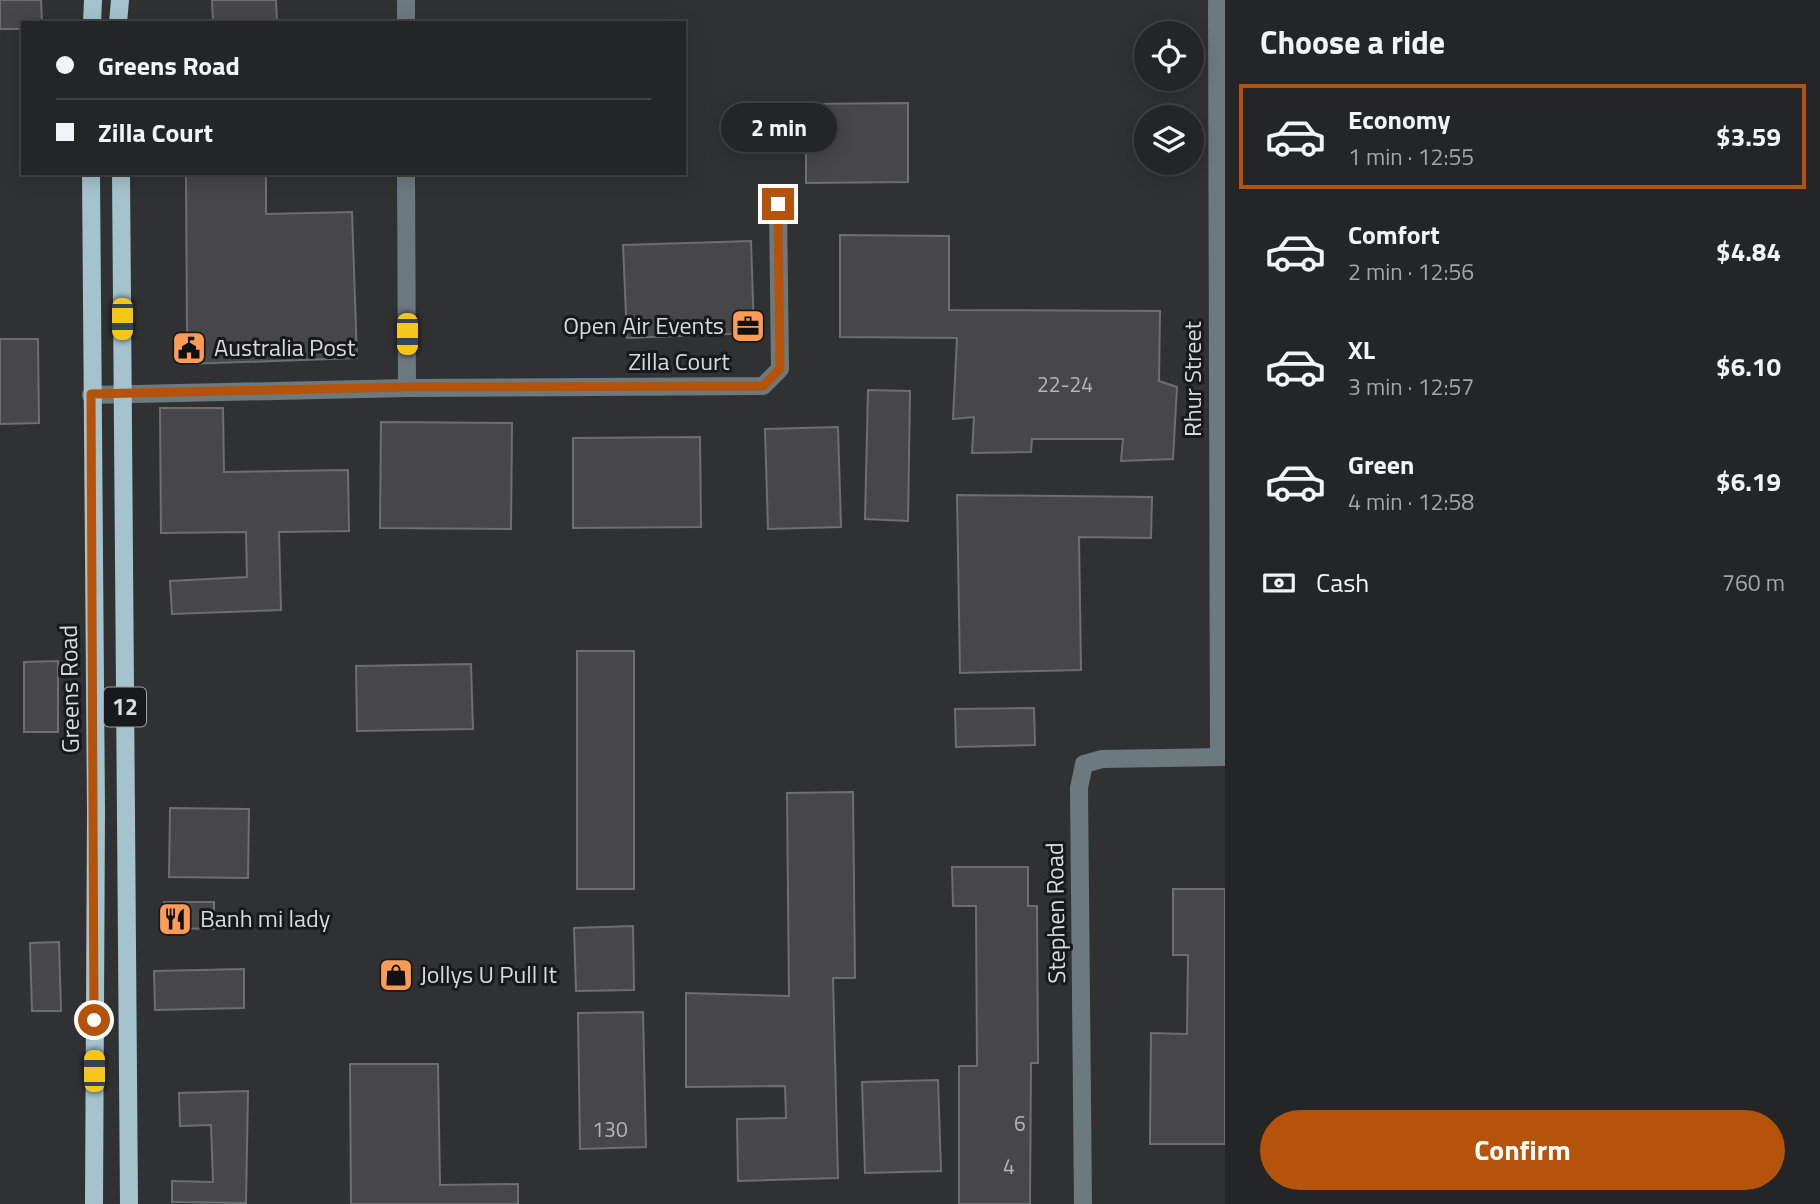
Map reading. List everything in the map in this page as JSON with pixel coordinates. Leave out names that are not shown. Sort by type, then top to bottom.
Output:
[{"type":"main road","points":[[92,21],[93,0]]},
{"type":"main road","points":[[118,21],[120,0]]},
{"type":"main road","name":"Greens Road","points":[[91,175],[94,1204]]},
{"type":"main road","name":"12","points":[[121,175],[129,1204]]},
{"type":"main road","points":[[94,1020],[127,1021]]},
{"type":"street","points":[[405,0],[406,21]]},
{"type":"street","name":"Rhur Street","points":[[1217,0],[1222,757]]},
{"type":"street","points":[[406,175],[407,387]]},
{"type":"street","name":"Zilla Court","points":[[91,394],[407,387],[763,386],[780,369],[778,204]]},
{"type":"street","name":"Stephen Road","points":[[1083,1204],[1079,788],[1084,764],[1102,759],[1222,757]]},
{"type":"building","points":[[0,0],[41,0],[42,21],[21,21],[21,29],[0,29]]},
{"type":"building","points":[[212,0],[276,0],[277,21],[213,21]]},
{"type":"building","points":[[908,103],[908,182],[806,183],[806,104]]},
{"type":"building","points":[[186,175],[266,175],[266,214],[352,212],[357,358],[187,364],[187,359],[178,359],[178,339],[187,339]]},
{"type":"building","points":[[840,235],[949,236],[949,310],[1160,311],[1159,381],[1177,387],[1173,459],[1121,461],[1123,439],[1032,439],[1031,452],[972,453],[974,417],[953,419],[957,338],[840,337]]},
{"type":"building","points":[[751,241],[754,333],[627,338],[623,245]]},
{"type":"building","points":[[0,339],[38,339],[39,423],[0,424]]},
{"type":"building","points":[[868,390],[910,391],[908,521],[865,519]]},
{"type":"building","points":[[160,408],[223,408],[224,472],[348,470],[349,531],[279,532],[281,610],[172,614],[170,581],[247,577],[246,532],[161,533]]},
{"type":"building","points":[[381,422],[512,423],[511,529],[380,528]]},
{"type":"building","points":[[838,427],[841,527],[768,529],[765,429]]},
{"type":"building","points":[[700,437],[701,527],[573,528],[573,438]]},
{"type":"building","points":[[957,495],[1152,497],[1151,538],[1079,537],[1081,670],[960,673]]},
{"type":"building","points":[[577,651],[634,651],[634,889],[577,889]]},
{"type":"building","points":[[58,661],[58,732],[24,732],[24,662]]},
{"type":"building","points":[[471,664],[473,729],[357,731],[356,666]]},
{"type":"building","points":[[1034,708],[1035,745],[956,747],[955,709]]},
{"type":"building","points":[[853,792],[855,978],[833,978],[838,1178],[738,1181],[737,1119],[786,1118],[785,1086],[686,1087],[686,993],[789,996],[787,793]]},
{"type":"building","points":[[170,808],[249,809],[248,878],[169,877]]},
{"type":"building","points":[[952,867],[1028,867],[1028,906],[1037,906],[1038,1063],[1031,1063],[1030,1204],[959,1204],[959,1066],[977,1066],[976,906],[953,906]]},
{"type":"building","points":[[1173,889],[1225,889],[1225,1144],[1150,1144],[1151,1033],[1187,1034],[1188,955],[1173,955]]},
{"type":"building","points":[[164,902],[214,902],[214,929],[164,928]]},
{"type":"building","points":[[633,926],[634,990],[576,991],[574,928]]},
{"type":"building","points":[[59,942],[61,1011],[32,1011],[30,943]]},
{"type":"building","points":[[244,969],[244,1008],[155,1010],[154,971]]},
{"type":"building","points":[[643,1012],[646,1147],[580,1149],[578,1013]]},
{"type":"building","points":[[350,1064],[438,1064],[440,1185],[518,1184],[518,1204],[351,1204]]},
{"type":"building","points":[[938,1080],[941,1171],[865,1173],[862,1082]]},
{"type":"building","points":[[248,1091],[246,1203],[172,1202],[172,1181],[213,1182],[211,1125],[180,1126],[179,1093]]},
{"type":"place","name":"Open Air Events","points":[[748,326]]},
{"type":"place","name":"Australia Post","points":[[189,348]]},
{"type":"place","name":"Banh mi lady","points":[[175,919]]},
{"type":"place","name":"Jollys U Pull It","points":[[396,975]]},
{"type":"route","points":[[94,1020],[96,811],[91,394],[407,387],[763,386],[780,369],[778,204]]}]
